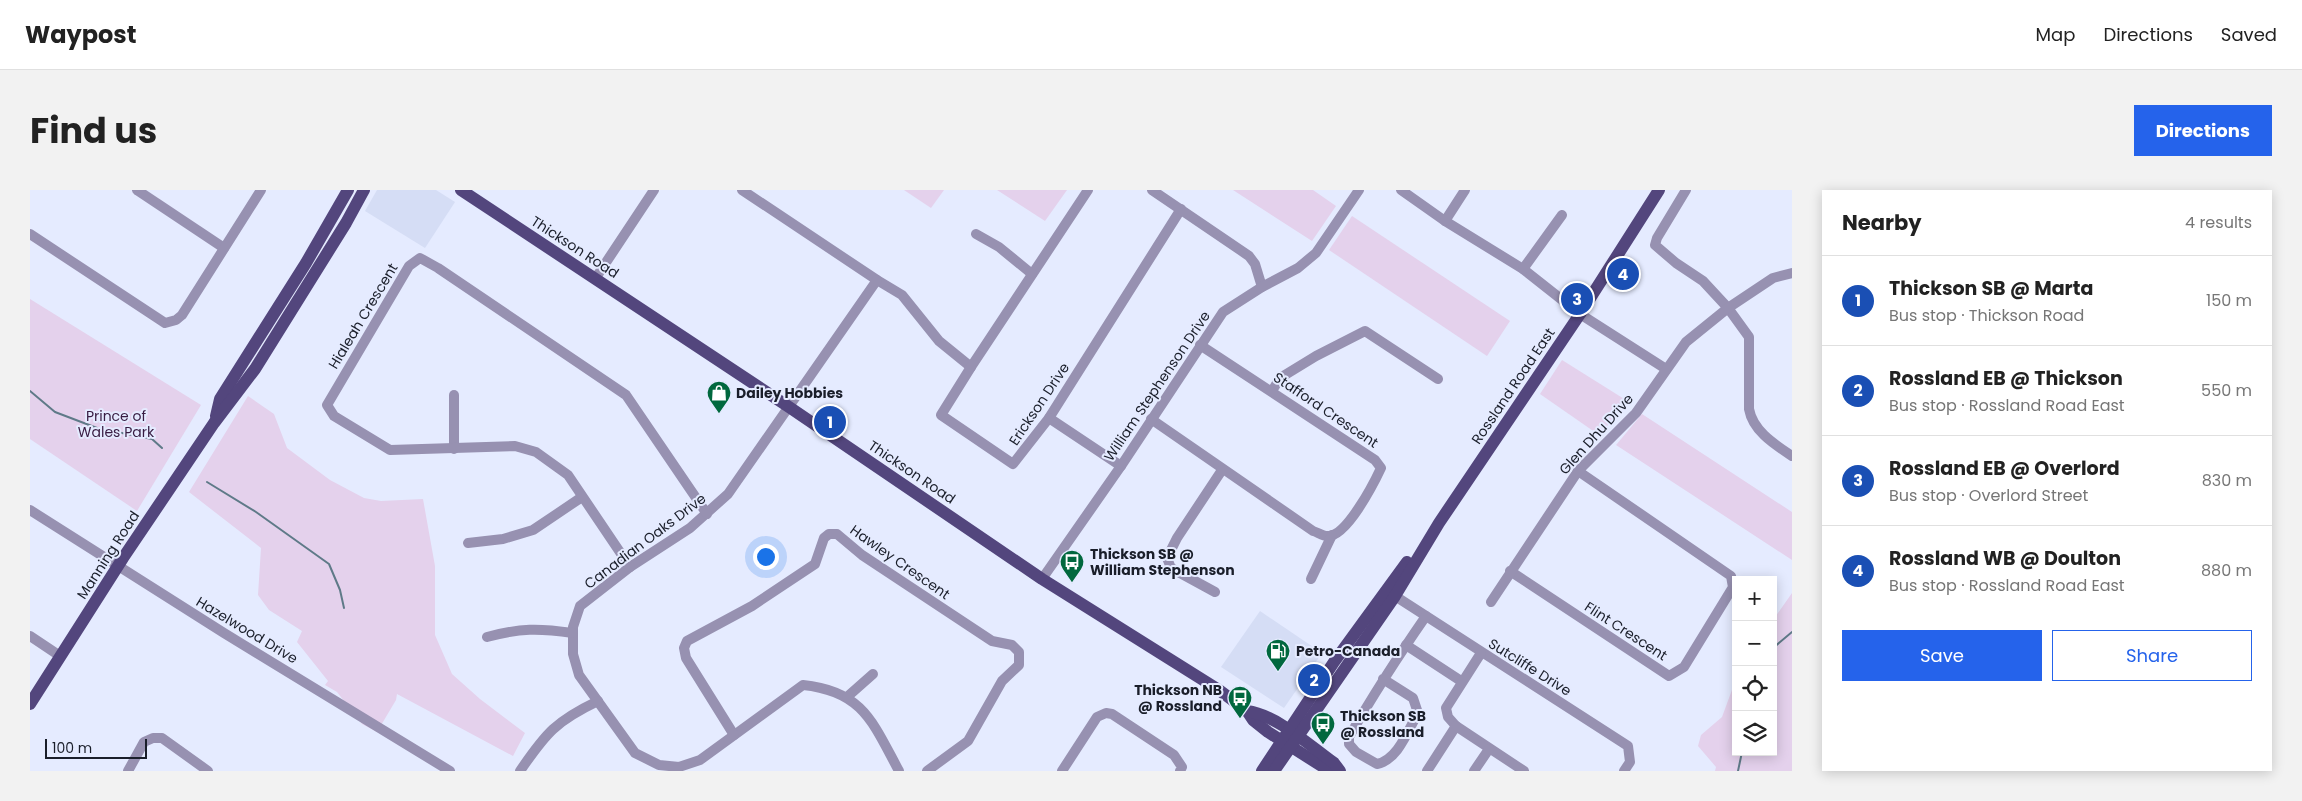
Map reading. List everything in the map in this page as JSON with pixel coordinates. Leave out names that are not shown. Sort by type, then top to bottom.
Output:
[{"type":"main road","name":"Manning Road","points":[[214,423],[220,399],[306,263],[348,190]]},
{"type":"main road","name":"Manning Road","points":[[30,704],[118,566],[214,423],[255,369],[346,223],[364,190]]},
{"type":"main road","name":"Thickson Road","points":[[461,190],[790,407],[1042,579],[1219,690],[1247,711],[1260,713],[1328,770],[1338,771]]},
{"type":"main road","name":"Rossland Road East","points":[[1274,771],[1290,739],[1386,590],[1438,523],[1580,314],[1659,190]]},
{"type":"main road","name":"Rossland Road East","points":[[1262,771],[1290,739],[1395,596],[1438,523]]},
{"type":"street","points":[[137,190],[224,248]]},
{"type":"street","points":[[30,234],[165,323],[176,320],[182,315],[261,190]]},
{"type":"street","points":[[595,279],[654,190]]},
{"type":"street","points":[[742,190],[902,295],[939,341],[970,366]]},
{"type":"street","name":"Erickson Drive","points":[[1088,190],[970,366],[941,415],[1013,464],[1049,418],[1181,209]]},
{"type":"street","points":[[1152,190],[1249,256],[1256,264],[1262,288]]},
{"type":"street","name":"William Stephenson Drive","points":[[1042,579],[1121,466],[1223,312],[1298,268],[1316,253],[1359,190]]},
{"type":"street","points":[[1401,190],[1445,221],[1523,268],[1580,314],[1666,369]]},
{"type":"street","points":[[1445,221],[1465,190]]},
{"type":"street","points":[[1686,190],[1657,238],[1655,245],[1676,263],[1703,281],[1728,308],[1750,337],[1749,409],[1751,420],[1760,432],[1792,456]]},
{"type":"street","points":[[1523,268],[1562,215]]},
{"type":"street","points":[[976,234],[999,247],[1032,274]]},
{"type":"street","name":"Hialeah Crescent","points":[[630,567],[568,475],[536,452],[515,446],[390,450],[334,416],[327,405],[409,266],[420,258],[438,268],[626,395],[707,514]]},
{"type":"street","name":"Glen Dhu Drive","points":[[1491,602],[1578,471],[1636,413],[1686,342],[1728,308],[1773,278],[1792,273]]},
{"type":"street","name":"Canadian Oaks Drive","points":[[877,280],[728,494],[690,528],[630,567],[580,606],[573,633],[573,654],[579,675],[635,753],[659,764],[679,767],[700,760],[803,685],[821,686],[841,693],[860,707],[878,731],[899,771]]},
{"type":"street","points":[[1272,391],[1280,378],[1316,356],[1365,331],[1438,379]]},
{"type":"street","name":"Stafford Crescent","points":[[1200,345],[1375,460],[1381,468],[1375,482],[1346,525],[1338,533],[1332,535]]},
{"type":"street","points":[[454,395],[454,449]]},
{"type":"street","points":[[1049,418],[1121,466]]},
{"type":"street","points":[[1151,419],[1222,470],[1313,530],[1328,536],[1332,535],[1311,579]]},
{"type":"street","points":[[1215,592],[1171,568],[1167,558],[1177,538],[1222,470]]},
{"type":"street","name":"Flint Crescent","points":[[1510,571],[1669,676],[1684,667],[1733,587],[1731,576],[1578,471]]},
{"type":"street","points":[[468,543],[502,539],[533,530],[582,497]]},
{"type":"street","name":"Hazelwood Drive","points":[[30,510],[224,633],[450,771]]},
{"type":"street","name":"Hawley Crescent","points":[[734,735],[686,658],[684,648],[687,641],[752,606],[815,564],[824,538],[830,534],[837,534],[862,555],[992,641],[1012,645],[1019,652],[1019,665],[1002,681],[968,741],[928,771]]},
{"type":"street","name":"Sutcliffe Drive","points":[[1395,596],[1628,746],[1630,762],[1624,771]]},
{"type":"street","points":[[1383,679],[1413,698],[1418,712],[1392,756],[1386,762],[1377,764],[1349,744],[1349,736],[1383,679],[1426,616]]},
{"type":"street","points":[[487,637],[509,631],[538,628],[573,633]]},
{"type":"street","points":[[30,636],[60,656]]},
{"type":"street","points":[[1406,645],[1461,681]]},
{"type":"street","points":[[1481,652],[1461,681],[1446,708],[1448,717],[1456,726],[1521,770]]},
{"type":"street","points":[[847,697],[873,674]]},
{"type":"street","points":[[520,771],[552,728],[572,713],[598,701]]},
{"type":"street","points":[[1062,771],[1097,717],[1106,713],[1112,714],[1174,755],[1182,767],[1180,771]]},
{"type":"street","points":[[1427,771],[1456,726]]},
{"type":"street","points":[[128,771],[144,742],[152,738],[162,738],[208,771]]},
{"type":"street","points":[[1474,771],[1489,749]]},
{"type":"shaded area","points":[[377,190],[436,190],[455,202],[425,248],[365,211]]},
{"type":"shaded area","points":[[1260,611],[1322,653],[1284,708],[1221,667]]},
{"type":"green space","points":[[904,190],[944,190],[931,208]]},
{"type":"green space","points":[[997,190],[1067,190],[1045,221]]},
{"type":"green space","points":[[1233,190],[1313,190],[1336,206],[1312,241]]},
{"type":"green space","points":[[1352,216],[1510,321],[1487,356],[1329,250]]},
{"type":"green space","name":"Prince of Wales Park","points":[[30,299],[201,405],[137,511],[30,439]]},
{"type":"green space","points":[[1562,360],[1629,402],[1599,435],[1540,394]]},
{"type":"green space","points":[[248,396],[274,414],[287,448],[330,480],[364,498],[381,501],[423,499],[435,566],[435,635],[452,674],[480,699],[525,733],[513,756],[397,694],[396,700],[377,732],[362,724],[337,692],[325,685],[328,681],[297,642],[302,631],[269,610],[258,595],[261,548],[189,492]]},
{"type":"green space","points":[[1642,414],[1792,512],[1792,560],[1616,445]]},
{"type":"green space","points":[[1792,593],[1792,771],[1715,771],[1716,767],[1698,746],[1701,735],[1722,717],[1732,690],[1732,756],[1777,756],[1777,614]]},
{"type":"waterway","points":[[30,391],[55,412],[97,428],[152,439],[162,448]]},
{"type":"waterway","points":[[207,482],[256,512],[329,564],[340,590],[344,608]]},
{"type":"waterway","points":[[1777,645],[1792,632]]},
{"type":"waterway","points":[[1738,771],[1741,756]]},
{"type":"place","name":"Rossland WB @ Doulton","points":[[1623,274]]},
{"type":"place","name":"Rossland EB @ Overlord","points":[[1577,299]]},
{"type":"place","name":"Dailey Hobbies","points":[[719,414]]},
{"type":"place","name":"Thickson SB @ Marta","points":[[830,422]]},
{"type":"place","name":"Thickson SB @ William Stephenson","points":[[1072,583]]},
{"type":"place","name":"Petro-Canada","points":[[1278,672]]},
{"type":"place","name":"Rossland EB @ Thickson","points":[[1314,680]]},
{"type":"place","name":"Thickson NB @ Rossland","points":[[1240,719]]},
{"type":"place","name":"Thickson SB @ Rossland","points":[[1323,745]]}]
